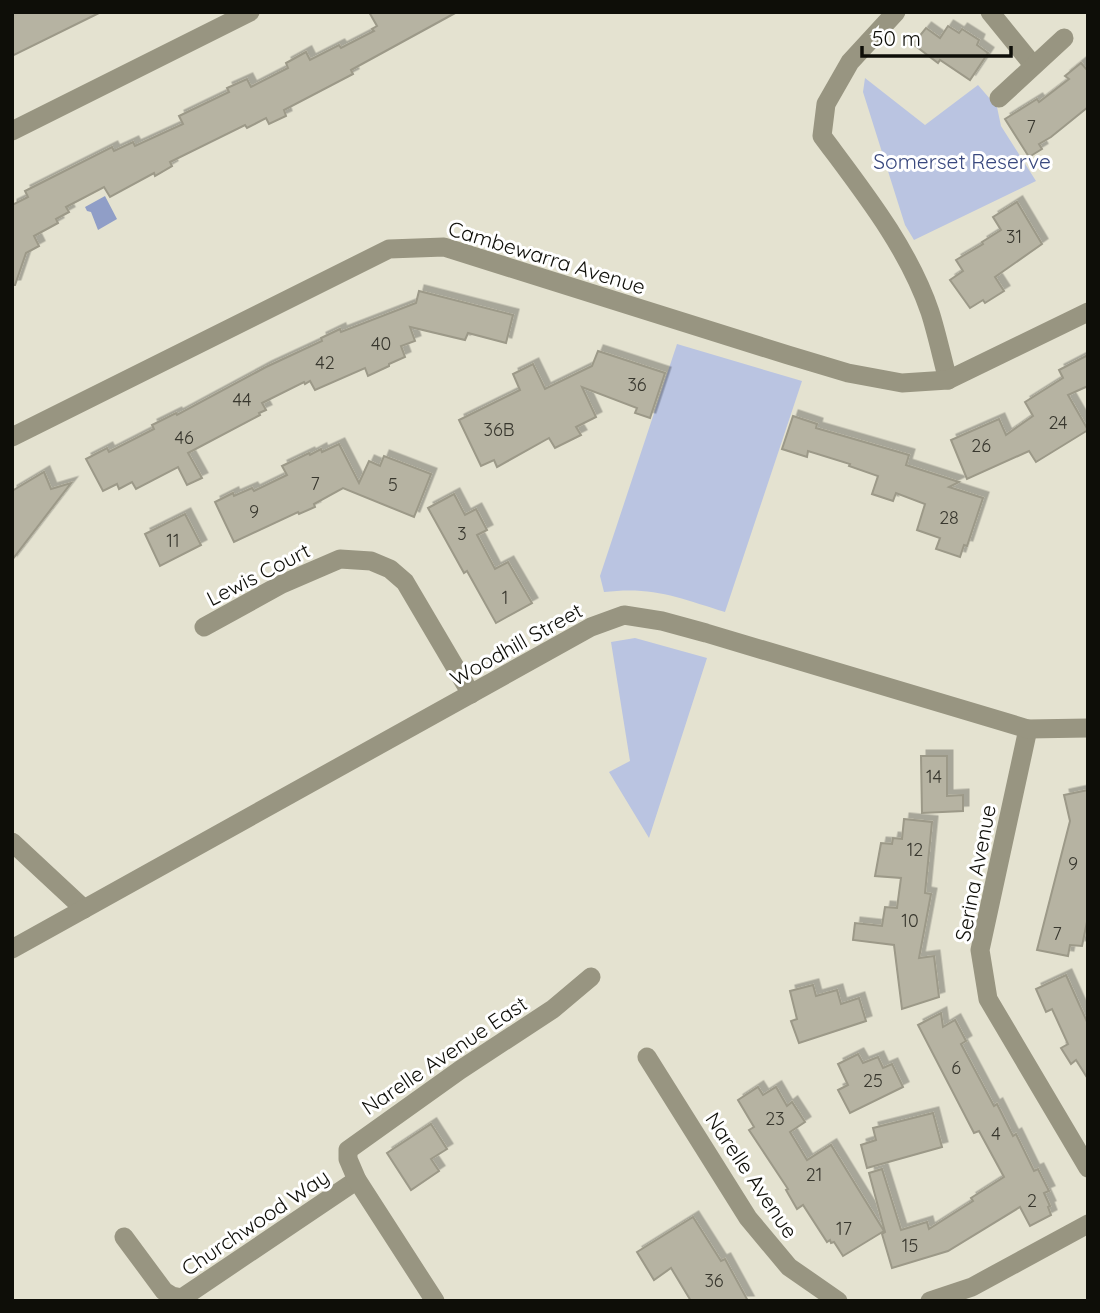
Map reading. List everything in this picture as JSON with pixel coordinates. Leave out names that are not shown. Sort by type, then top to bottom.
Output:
[{"type":"street","points":[[12,131],[250,12]]},
{"type":"street","points":[[897,12],[850,62],[826,104],[822,136],[884,224],[908,264],[929,311],[948,380]]},
{"type":"street","points":[[990,12],[1033,65]]},
{"type":"street","points":[[999,98],[1064,38]]},
{"type":"street","name":"Cambewarra Avenue","points":[[12,437],[390,248],[444,247],[848,373],[902,383],[948,380],[1088,312]]},
{"type":"street","name":"Lewis Court","points":[[204,627],[282,584],[340,559],[371,561],[390,569],[405,582],[471,694]]},
{"type":"street","name":"Woodhill Street","points":[[12,949],[591,626],[624,615],[662,621],[706,633],[1028,729],[1088,728]]},
{"type":"street","name":"Serina Avenue","points":[[1028,729],[980,950],[988,999],[1088,1167]]},
{"type":"street","points":[[12,842],[83,909]]},
{"type":"street","name":"Narelle Avenue East","points":[[357,1180],[348,1159],[348,1150],[353,1144],[553,1009],[591,977]]},
{"type":"street","name":"Narelle Avenue","points":[[647,1057],[748,1217],[789,1268],[838,1301]]},
{"type":"street","points":[[357,1180],[435,1301]]},
{"type":"street","name":"Churchwood Way","points":[[124,1237],[164,1291],[182,1298],[357,1180]]},
{"type":"street","points":[[930,1301],[972,1287],[1088,1224]]},
{"type":"green space","name":"Somerset Reserve","points":[[865,78],[925,125],[978,85],[997,107],[1001,126],[1036,181],[914,240],[905,225],[863,92]]},
{"type":"green space","points":[[677,344],[802,381],[725,612],[652,592],[604,592],[600,576]]},
{"type":"green space","points":[[635,638],[707,658],[649,838],[609,772],[630,761],[611,642]]},
{"type":"shaded area","points":[[105,196],[117,219],[98,230],[91,212],[85,207]]},
{"type":"building","points":[[12,12],[101,12],[12,56]]},
{"type":"building","points":[[369,12],[457,12],[351,70],[353,74],[284,110],[286,116],[269,124],[266,118],[247,128],[245,125],[170,162],[172,166],[155,176],[154,173],[110,197],[104,187],[66,207],[69,212],[56,219],[58,223],[34,236],[39,246],[26,253],[15,285],[12,285],[12,205],[28,197],[25,191],[112,147],[114,151],[133,142],[135,146],[183,124],[179,116],[229,92],[227,88],[247,79],[251,87],[288,68],[286,63],[306,52],[310,60],[374,31],[372,29],[377,26]]},
{"type":"building","points":[[948,26],[959,33],[962,29],[979,40],[977,45],[988,53],[970,80],[940,60],[938,63],[913,44],[926,28],[940,38]]},
{"type":"building","points":[[1081,63],[1088,71],[1088,107],[1039,144],[1042,149],[1029,157],[1005,119],[1037,99],[1039,102],[1069,79],[1065,76]]},
{"type":"building","points":[[1017,202],[1042,244],[995,277],[1004,291],[985,303],[983,300],[970,308],[950,280],[963,271],[956,260],[1001,230],[993,217]]},
{"type":"building","points":[[419,291],[513,315],[506,343],[468,333],[465,340],[410,327],[415,341],[401,346],[405,357],[368,376],[365,368],[315,390],[310,381],[305,384],[304,382],[262,403],[266,410],[259,413],[260,415],[188,453],[202,478],[187,485],[178,467],[136,489],[132,482],[119,489],[117,484],[103,491],[86,459],[107,448],[109,452],[154,429],[152,425],[176,413],[177,415],[266,367],[322,341],[321,338],[340,329],[341,332],[416,303]]},
{"type":"building","points":[[598,351],[665,373],[650,418],[635,413],[637,408],[582,387],[596,417],[576,427],[581,435],[555,448],[549,438],[497,467],[494,460],[481,466],[459,420],[520,390],[513,374],[533,364],[545,389],[592,366]]},
{"type":"building","points":[[1088,355],[1088,386],[1068,395],[1088,430],[1036,462],[1029,451],[967,479],[951,440],[999,419],[1006,435],[1033,416],[1025,402],[1063,378],[1059,370]]},
{"type":"building","points":[[793,416],[817,424],[816,428],[909,455],[906,465],[959,482],[949,487],[983,498],[967,546],[964,545],[960,557],[936,549],[940,538],[917,530],[925,504],[896,493],[893,501],[872,494],[878,476],[849,466],[850,464],[808,451],[807,457],[782,449]]},
{"type":"building","points":[[339,444],[359,483],[369,461],[380,466],[384,456],[431,474],[414,517],[343,488],[314,504],[315,507],[299,514],[298,512],[234,542],[215,502],[233,493],[234,496],[252,488],[254,491],[287,475],[282,466],[309,453],[310,455],[321,449],[322,452]]},
{"type":"building","points":[[44,472],[51,489],[71,483],[12,560],[12,491]]},
{"type":"building","points":[[454,494],[465,515],[476,509],[487,530],[477,535],[495,569],[508,562],[532,603],[496,623],[428,508]]},
{"type":"building","points":[[185,514],[201,545],[160,566],[145,534]]},
{"type":"building","points":[[921,756],[947,756],[947,796],[963,795],[963,811],[922,813]]},
{"type":"building","points":[[1088,790],[1088,917],[1082,946],[1070,945],[1068,956],[1037,950],[1070,821],[1064,795]]},
{"type":"building","points":[[904,819],[932,822],[925,893],[931,894],[919,958],[934,956],[939,997],[902,1009],[894,945],[853,940],[855,923],[882,926],[885,907],[897,908],[901,878],[875,876],[881,843],[892,844],[893,838],[902,839]]},
{"type":"building","points":[[1066,975],[1088,1024],[1088,1079],[1076,1060],[1071,1064],[1061,1048],[1068,1044],[1052,1009],[1046,1012],[1036,989]]},
{"type":"building","points":[[813,985],[816,996],[837,990],[841,1004],[859,998],[866,1021],[799,1043],[791,1021],[797,1019],[790,991]]},
{"type":"building","points":[[941,1013],[943,1027],[955,1020],[966,1041],[961,1044],[994,1106],[997,1104],[1013,1136],[1016,1134],[1034,1171],[1038,1169],[1049,1191],[1044,1193],[1051,1215],[1030,1226],[1020,1207],[948,1251],[892,1268],[869,1173],[882,1169],[901,1230],[927,1222],[929,1229],[1004,1177],[979,1131],[974,1133],[918,1025]]},
{"type":"building","points":[[858,1054],[863,1063],[878,1057],[883,1068],[892,1064],[903,1087],[850,1113],[838,1090],[848,1085],[838,1064]]},
{"type":"building","points":[[758,1087],[763,1095],[776,1087],[787,1106],[792,1102],[805,1122],[790,1132],[807,1160],[831,1145],[884,1231],[843,1256],[834,1242],[827,1242],[803,1205],[797,1209],[786,1190],[788,1189],[749,1130],[754,1127],[738,1100]]},
{"type":"building","points":[[933,1113],[942,1147],[867,1168],[861,1145],[876,1140],[873,1128]]},
{"type":"building","points":[[431,1124],[447,1149],[431,1159],[439,1171],[411,1190],[387,1153]]},
{"type":"building","points":[[693,1217],[721,1261],[725,1259],[748,1301],[691,1301],[671,1268],[654,1280],[637,1252]]}]
